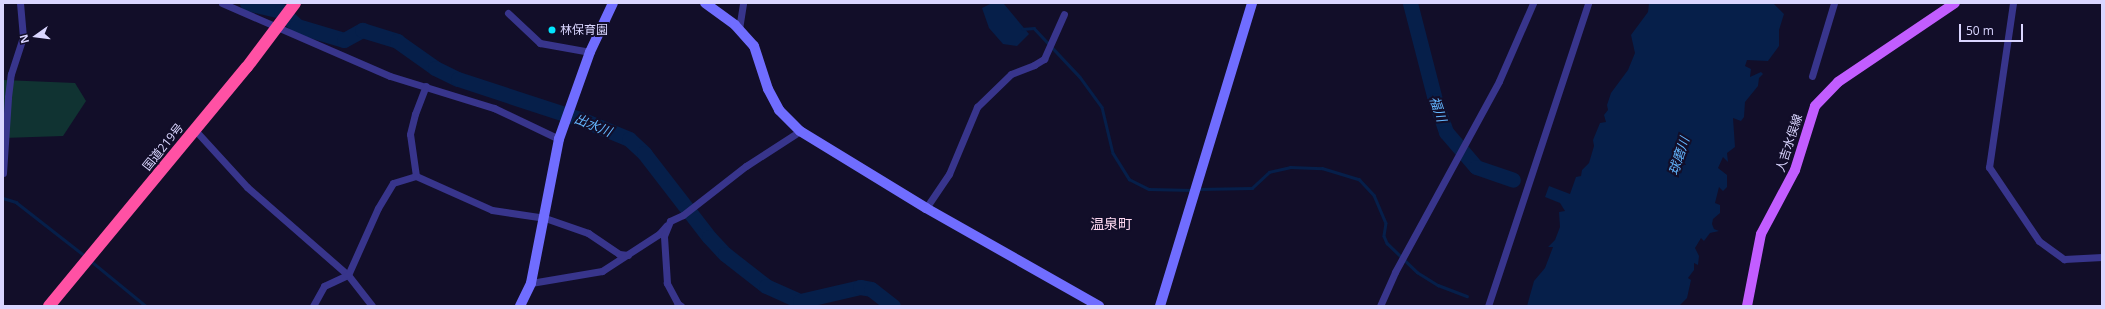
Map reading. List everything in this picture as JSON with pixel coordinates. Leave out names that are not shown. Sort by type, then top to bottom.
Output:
[{"type":"highway","name":"国道219号","points":[[49,306],[195,130],[295,3]]},
{"type":"main road","name":"人吉水俣線","points":[[1747,306],[1761,234],[1795,170],[1815,106],[1838,82],[1955,3]]},
{"type":"street","points":[[3,174],[11,74],[23,37],[20,3]]},
{"type":"street","points":[[222,3],[278,25],[390,76],[494,108],[559,138]]},
{"type":"street","points":[[520,306],[531,283],[545,218],[559,138],[590,52],[613,3]]},
{"type":"street","points":[[705,3],[739,29],[754,46],[768,89],[779,110],[800,131],[926,208],[1099,306]]},
{"type":"street","points":[[739,29],[743,3]]},
{"type":"street","points":[[1160,306],[1252,3]]},
{"type":"street","points":[[1380,306],[1394,272],[1453,168],[1499,81],[1533,3]]},
{"type":"street","points":[[1488,306],[1588,3]]},
{"type":"street","points":[[1812,76],[1834,3]]},
{"type":"street","points":[[2013,3],[1990,167],[2039,241],[2064,259],[2102,257]]},
{"type":"street","points":[[508,13],[540,42],[590,52]]},
{"type":"street","points":[[926,208],[952,168],[977,107],[1011,74],[1034,66],[1044,59],[1064,14]]},
{"type":"street","points":[[416,176],[410,134],[414,114],[426,86]]},
{"type":"street","points":[[195,130],[247,187],[348,275],[372,306]]},
{"type":"street","points":[[531,283],[602,271],[659,234],[670,221],[683,215],[746,166],[800,131]]},
{"type":"street","points":[[313,306],[324,286],[348,275],[378,208],[393,183],[416,176],[492,210],[545,218],[588,233],[619,254],[628,255]]},
{"type":"street","points":[[670,221],[664,236],[667,283],[678,304],[681,306]]},
{"type":"green space","points":[[3,80],[75,83],[86,101],[63,136],[3,138]]},
{"type":"water","points":[[992,3],[1004,4],[1029,34],[1017,46],[1003,44],[989,28],[982,8]]},
{"type":"water","name":"球磨川","points":[[1649,3],[1773,3],[1784,14],[1779,30],[1779,46],[1768,61],[1747,60],[1745,66],[1751,69],[1750,77],[1761,72],[1763,74],[1759,78],[1758,86],[1745,102],[1744,117],[1741,121],[1733,118],[1735,147],[1727,153],[1728,162],[1723,157],[1718,168],[1727,175],[1727,187],[1723,191],[1719,187],[1715,203],[1720,205],[1720,213],[1713,219],[1712,224],[1714,229],[1719,231],[1710,233],[1704,241],[1701,238],[1695,248],[1699,256],[1698,265],[1694,263],[1694,270],[1688,278],[1691,280],[1687,298],[1679,306],[1527,306],[1534,281],[1545,268],[1553,247],[1548,247],[1555,240],[1560,227],[1559,212],[1565,211],[1560,203],[1545,197],[1549,186],[1570,194],[1576,177],[1581,176],[1582,170],[1589,163],[1594,146],[1593,140],[1600,123],[1606,122],[1604,115],[1608,110],[1607,105],[1611,93],[1628,70],[1635,53],[1631,35],[1648,12]]},
{"type":"waterway","name":"出水川","points":[[247,3],[281,11],[297,26],[344,40],[362,30],[397,41],[435,68],[458,79],[583,120],[629,139],[644,153],[709,237],[725,254],[766,286],[800,301],[860,287],[871,289],[893,306]]},
{"type":"waterway","name":"福川","points":[[1410,3],[1435,100],[1446,132],[1476,167],[1513,180]]},
{"type":"waterway","points":[[1022,29],[1034,28],[1080,77],[1102,107],[1113,153],[1129,179],[1149,189],[1193,190]]},
{"type":"waterway","points":[[1198,189],[1252,188],[1269,172],[1290,167],[1322,168],[1359,179],[1374,195],[1386,223],[1384,236],[1387,243],[1417,272],[1438,285],[1467,296]]},
{"type":"waterway","points":[[3,198],[16,202],[85,256]]},
{"type":"waterway","points":[[91,261],[146,306]]},
{"type":"place","name":"林保育園","points":[[552,30]]},
{"type":"district","name":"温泉町","points":[[1111,224]]}]
